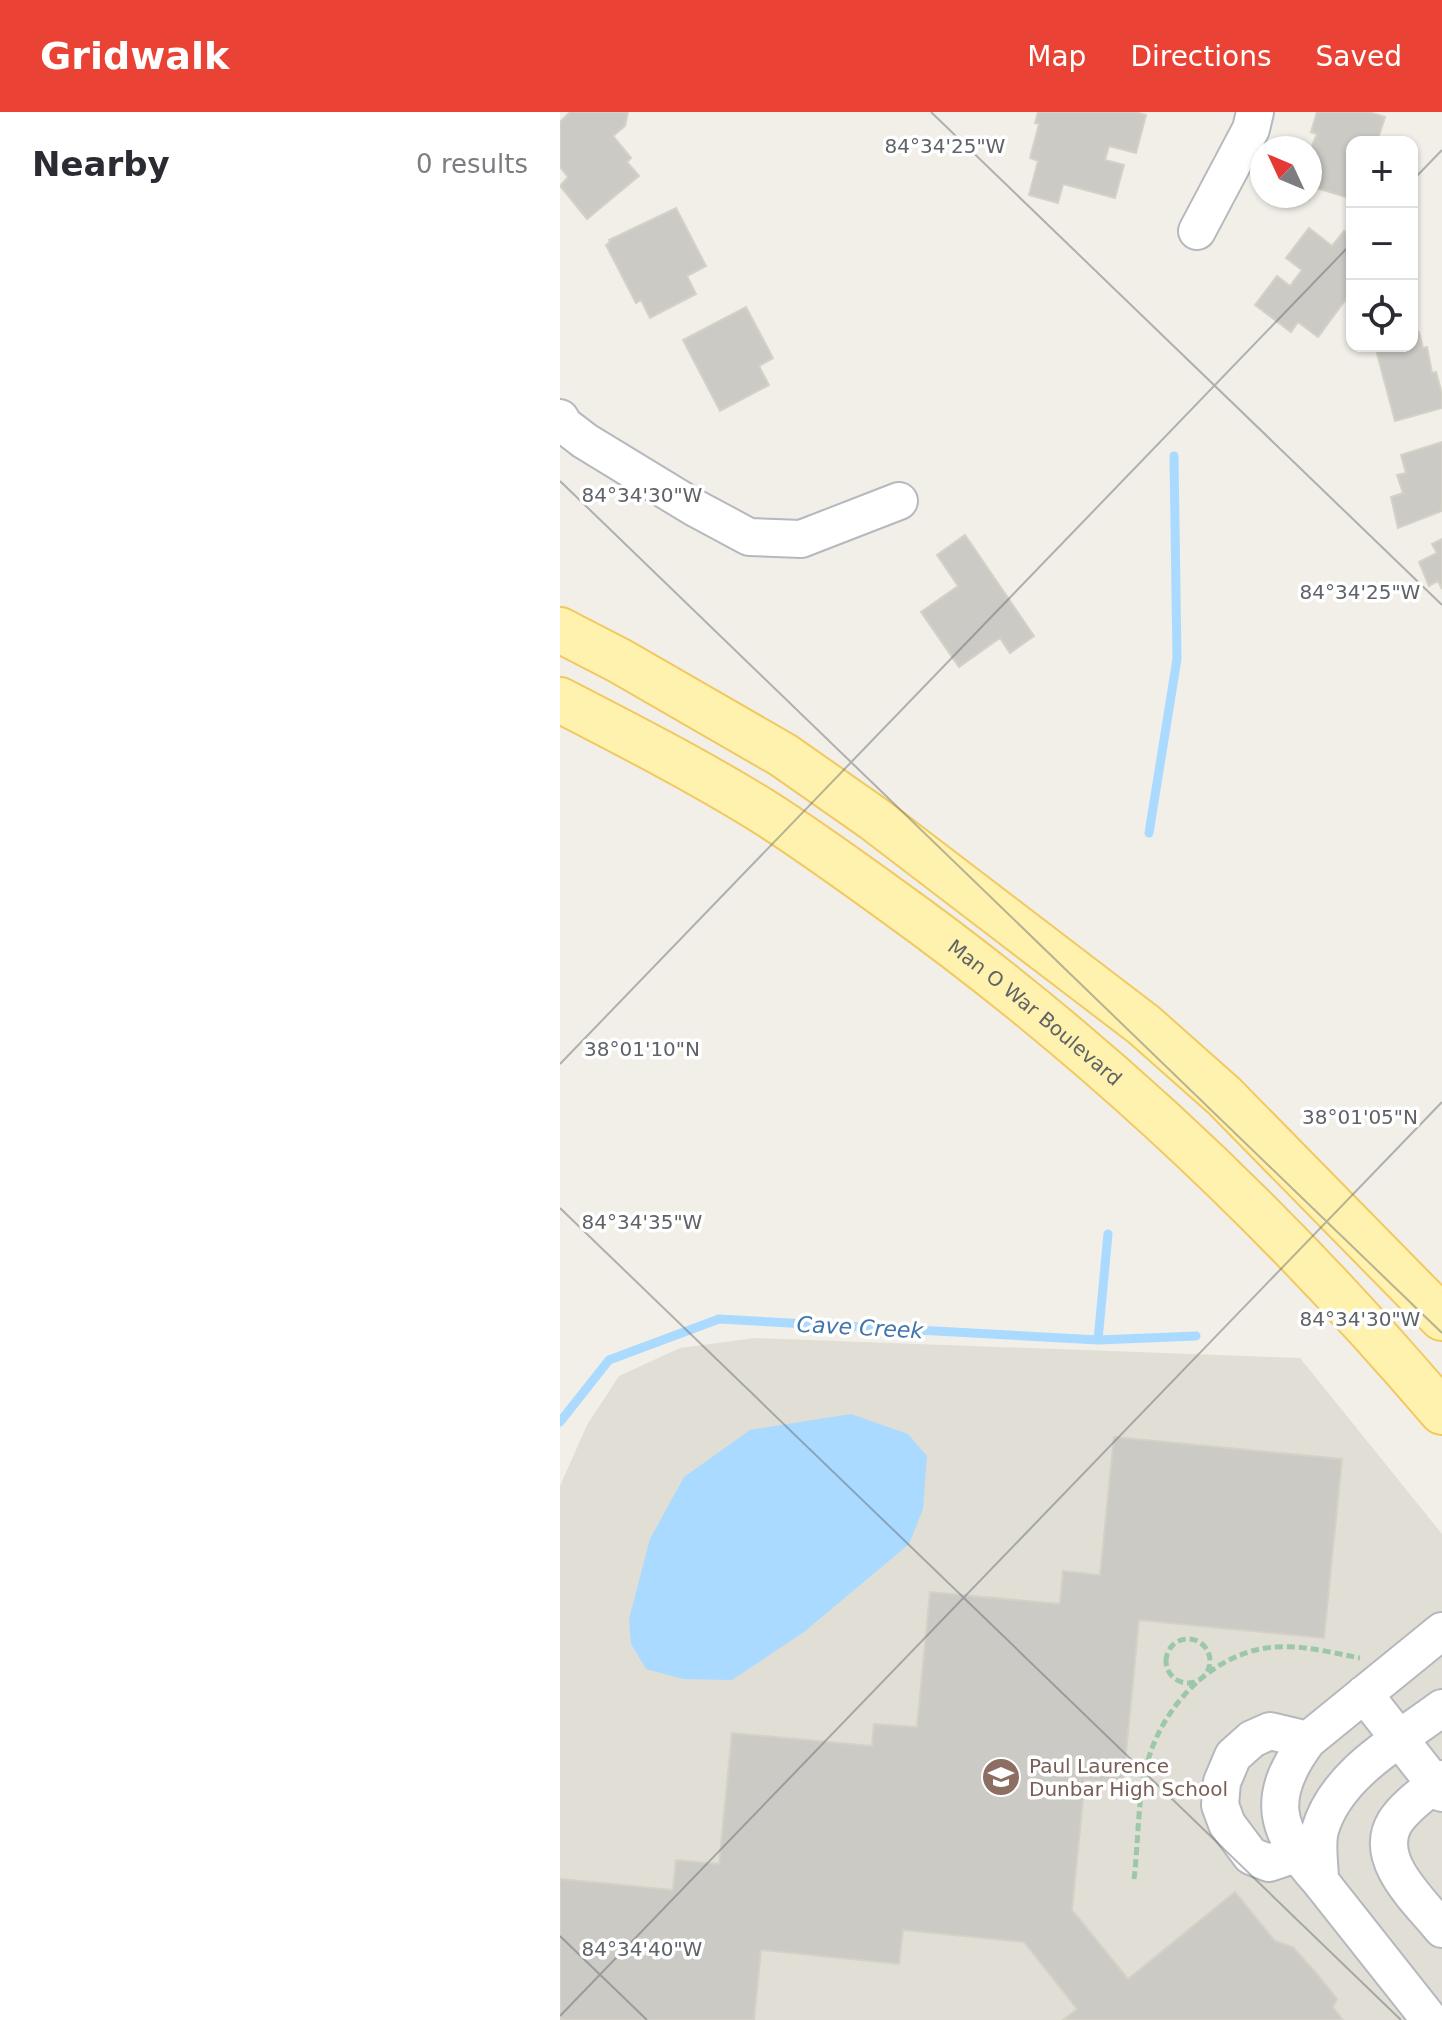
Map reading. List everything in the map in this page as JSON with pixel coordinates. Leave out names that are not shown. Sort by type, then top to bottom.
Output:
[{"type":"main road","points":[[560,630],[783,755],[873,818],[1144,1025],[1224,1096],[1442,1318]]},
{"type":"main road","name":"Man O War Boulevard","points":[[560,700],[663,753],[762,811],[963,952],[1061,1030],[1196,1152],[1310,1264],[1442,1412]]},
{"type":"street","points":[[1197,231],[1251,129],[1255,112]]},
{"type":"street","points":[[560,418],[564,425],[585,441],[749,537],[801,539],[899,501]]},
{"type":"street","points":[[1430,2020],[1296,1854],[1284,1832],[1281,1816],[1282,1791],[1292,1761],[1308,1740],[1365,1676],[1442,1631]]},
{"type":"street","points":[[1365,1676],[1400,1740],[1440,1786],[1394,1823],[1388,1847],[1394,1867],[1442,1929]]},
{"type":"street","points":[[1320,1881],[1319,1833],[1333,1800],[1355,1774],[1442,1708]]},
{"type":"street","points":[[1296,1854],[1269,1863],[1251,1856],[1227,1824],[1220,1805],[1222,1782],[1233,1756],[1252,1739],[1270,1731],[1308,1740]]},
{"type":"path","points":[[1186,1638],[1206,1646],[1211,1660],[1202,1678],[1188,1683],[1173,1678],[1166,1658],[1173,1644],[1186,1638]]},
{"type":"path","points":[[1134,1879],[1148,1758],[1177,1702],[1202,1678],[1226,1661],[1274,1647],[1321,1650],[1365,1676]]},
{"type":"shaded area","name":"Paul Laurence Dunbar High School","points":[[755,1338],[1300,1358],[1442,1534],[1442,2020],[560,2020],[560,1486],[587,1425],[619,1376],[680,1348]]},
{"type":"water","points":[[851,1414],[908,1434],[927,1456],[923,1509],[909,1544],[804,1632],[732,1680],[683,1679],[646,1669],[631,1644],[629,1619],[650,1539],[684,1477],[750,1430]]},
{"type":"building","points":[[570,112],[628,112],[625,126],[613,136],[631,158],[627,162],[639,176],[587,219],[560,186],[568,177],[560,167],[560,122]]},
{"type":"building","points":[[1038,112],[1135,112],[1146,115],[1136,153],[1109,146],[1105,160],[1124,165],[1115,198],[1063,184],[1058,203],[1029,195],[1038,161],[1030,158],[1039,124],[1035,123]]},
{"type":"building","points":[[1317,112],[1369,112],[1385,117],[1379,136],[1346,136],[1346,197],[1322,190],[1322,136],[1311,132]]},
{"type":"building","points":[[676,208],[706,266],[687,276],[696,294],[650,318],[641,300],[636,303],[606,245],[609,240]]},
{"type":"building","points":[[1309,228],[1332,246],[1344,231],[1346,233],[1346,299],[1318,337],[1298,322],[1291,332],[1255,305],[1277,276],[1290,286],[1302,270],[1286,258]]},
{"type":"building","points":[[746,307],[773,358],[759,366],[769,385],[720,411],[683,340]]},
{"type":"building","points":[[1418,332],[1423,348],[1427,347],[1432,373],[1436,372],[1442,408],[1395,421],[1377,352],[1418,352]]},
{"type":"building","points":[[1442,442],[1442,511],[1398,528],[1391,497],[1403,493],[1397,475],[1406,473],[1401,455]]},
{"type":"building","points":[[965,535],[1034,636],[1010,653],[1000,638],[959,667],[921,612],[958,586],[937,555]]},
{"type":"building","points":[[1442,539],[1442,589],[1438,581],[1429,586],[1419,562],[1437,553],[1432,544]]},
{"type":"building","name":"Paul Laurence Dunbar High School","points":[[1114,1437],[1342,1459],[1324,1638],[1139,1620],[1123,1783],[1085,1780],[1072,1910],[1128,1979],[1235,1892],[1275,1941],[1293,1947],[1317,1974],[1337,1999],[1333,2007],[1343,2020],[1063,2020],[1077,2009],[1024,1942],[903,1930],[899,1964],[761,1950],[754,2020],[560,2020],[560,1879],[673,1890],[676,1860],[719,1864],[732,1733],[872,1746],[874,1724],[917,1727],[930,1592],[1060,1604],[1063,1571],[1100,1575]]},
{"type":"waterway","points":[[1149,833],[1177,659],[1174,456]]},
{"type":"waterway","points":[[1098,1340],[1108,1234]]},
{"type":"waterway","name":"Cave Creek","points":[[560,1422],[609,1360],[719,1319],[1098,1340],[1196,1336]]},
{"type":"place","name":"Paul Laurence Dunbar High School","points":[[1001,1777]]}]
